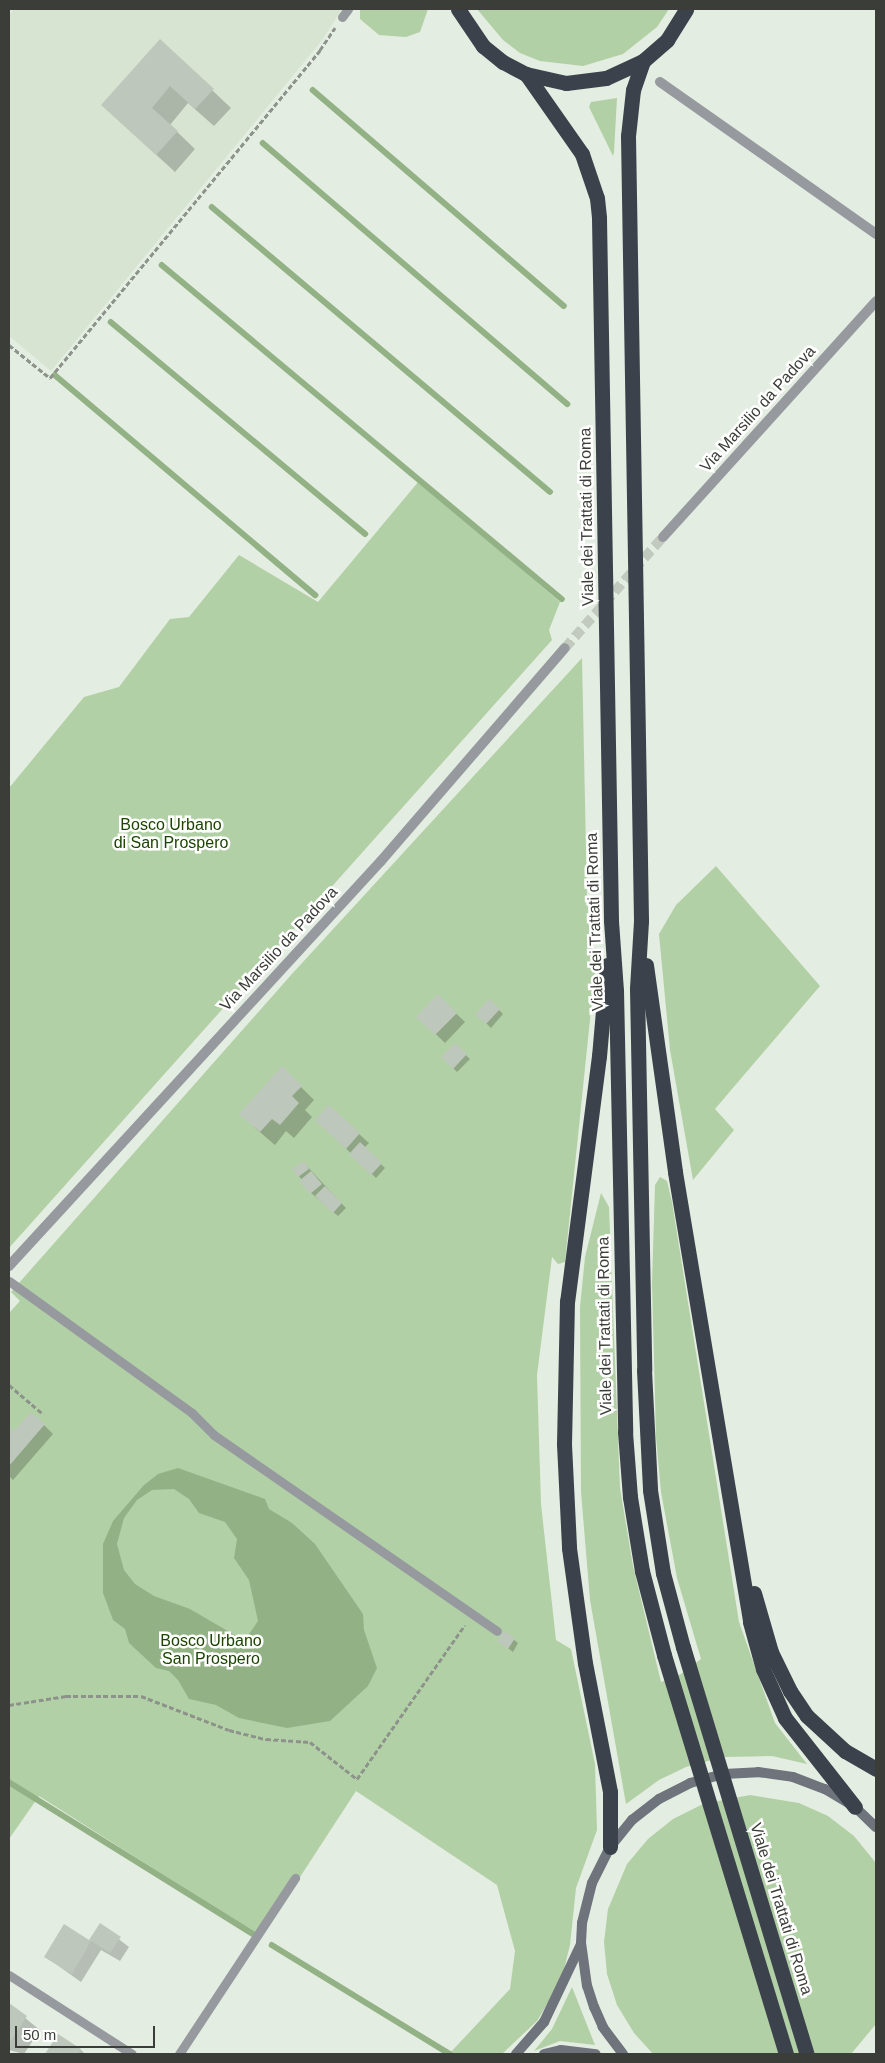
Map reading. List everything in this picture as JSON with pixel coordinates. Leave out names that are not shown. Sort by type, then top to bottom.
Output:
[{"type":"highway","points":[[458,9],[483,46],[503,62],[526,74],[559,82],[586,82],[606,78],[643,61],[667,40],[687,10]]},
{"type":"highway","name":"Viale dei Trattati di Roma","points":[[643,61],[632,90],[628,136],[641,921],[637,989],[647,1450],[656,1532],[683,1648],[807,2054]]},
{"type":"highway","name":"Viale dei Trattati di Roma","points":[[526,74],[582,154],[597,198],[599,218],[611,922],[616,990],[627,1473],[642,1571],[664,1654],[786,2054]]},
{"type":"highway","points":[[641,921],[655,1046],[750,1622],[763,1669],[785,1718],[854,1807]]},
{"type":"highway","points":[[610,1847],[610,1792],[583,1653],[569,1548],[564,1444],[567,1301],[599,1056],[611,922]]},
{"type":"highway","points":[[728,1485],[743,1536],[762,1626],[780,1672],[807,1716],[826,1735],[876,1770]]},
{"type":"street","points":[[660,82],[876,234]]},
{"type":"street","name":"Via Marsilio da Padova","points":[[663,537],[876,301]]},
{"type":"street","name":"Via Marsilio da Padova","points":[[9,1266],[381,861],[565,648]]},
{"type":"street","points":[[623,2054],[603,2027],[594,2007],[587,1986],[581,1943],[586,1903],[610,1847],[632,1820],[659,1799],[690,1783],[724,1774],[758,1772],[793,1777],[825,1788],[854,1807],[876,1827]]},
{"type":"street","points":[[516,2054],[544,2022],[581,1943]]},
{"type":"street","points":[[544,2054],[560,2050],[596,2054]]},
{"type":"lane","points":[[342,17],[348,9]]},
{"type":"lane","points":[[9,1282],[192,1413],[214,1435],[497,1631]]},
{"type":"lane","points":[[179,2054],[295,1878]]},
{"type":"lane","points":[[9,1976],[132,2054]]},
{"type":"path","points":[[9,345],[50,378],[320,50],[342,17]]},
{"type":"path","points":[[9,1385],[44,1414]]},
{"type":"path","points":[[9,1705],[66,1696],[141,1696],[229,1730],[266,1739],[310,1742],[357,1779],[472,1614]]},
{"type":"shaded area","points":[[14,9],[342,9],[323,39],[51,371],[9,336],[9,15]]},
{"type":"shaded area","points":[[178,1468],[265,1499],[269,1509],[292,1523],[315,1544],[363,1614],[364,1630],[377,1668],[368,1686],[330,1721],[287,1728],[239,1718],[216,1705],[189,1699],[178,1680],[169,1671],[156,1668],[129,1643],[125,1629],[113,1620],[103,1593],[103,1544],[113,1521],[144,1485],[158,1474]],"holes":[[[174,1489],[189,1499],[199,1513],[225,1522],[237,1539],[234,1558],[249,1580],[258,1621],[247,1637],[238,1637],[190,1609],[154,1596],[135,1584],[124,1570],[117,1544],[124,1518],[137,1500],[152,1490]]]},
{"type":"green space","points":[[360,9],[428,9],[420,32],[406,37],[379,35],[360,19]]},
{"type":"green space","points":[[477,9],[669,9],[657,27],[623,54],[583,66],[540,61],[520,53],[503,40]]},
{"type":"green space","points":[[617,98],[613,156],[589,107],[591,102]]},
{"type":"green space","name":"Bosco Urbano di San Prospero","points":[[419,481],[560,602],[549,630],[552,640],[9,1248],[9,788],[84,697],[119,687],[170,619],[189,617],[239,555],[318,602]]},
{"type":"green space","name":"Bosco Urbano San Prospero","points":[[582,658],[587,898],[595,971],[565,1262],[558,1264],[552,1257],[537,1375],[541,1504],[556,1640],[571,1649],[595,1764],[597,1830],[576,1888],[570,1945],[561,1981],[537,2021],[502,2054],[449,2054],[510,1989],[515,1951],[497,1885],[356,1791],[261,1937],[39,1796],[9,1839],[9,1313],[20,1301],[11,1292],[291,975]]},
{"type":"green space","points":[[716,866],[820,986],[715,1109],[734,1130],[693,1180],[670,1050],[659,934],[676,905]]},
{"type":"green space","points":[[660,1177],[667,1181],[672,1202],[739,1622],[775,1723],[807,1764],[772,1756],[723,1757],[686,1767],[659,1780],[626,1804],[590,1600],[581,1492],[580,1307],[585,1257],[601,1193],[609,1207],[620,1488],[633,1566],[661,1682],[681,1674],[701,1659],[677,1578],[661,1492],[656,1437],[652,1283],[655,1185]]},
{"type":"green space","points":[[750,1795],[799,1803],[828,1816],[854,1836],[876,1863],[876,2024],[851,2054],[653,2054],[634,2033],[617,2005],[607,1974],[604,1942],[608,1909],[627,1864],[648,1839],[673,1819],[703,1804]]},
{"type":"green space","points":[[572,1987],[595,2045],[560,2041],[534,2051],[552,2029]]},
{"type":"building","points":[[160,39],[214,89],[195,109],[170,86],[152,108],[178,131],[156,155],[101,105]]},
{"type":"building","points":[[438,994],[457,1013],[435,1035],[416,1017]]},
{"type":"building","points":[[489,999],[500,1009],[486,1024],[475,1015]]},
{"type":"building","points":[[455,1043],[467,1054],[453,1069],[441,1057]]},
{"type":"building","points":[[282,1066],[302,1086],[292,1096],[299,1103],[280,1125],[272,1119],[260,1132],[239,1114]]},
{"type":"building","points":[[329,1105],[360,1133],[346,1149],[315,1120]]},
{"type":"building","points":[[360,1142],[382,1163],[371,1175],[349,1154]]},
{"type":"building","points":[[304,1161],[309,1169],[298,1177],[292,1169]]},
{"type":"building","points":[[311,1171],[322,1184],[310,1194],[299,1181]]},
{"type":"building","points":[[325,1186],[342,1203],[333,1213],[315,1196]]},
{"type":"building","points":[[31,1412],[45,1424],[9,1466],[9,1426],[14,1431]]},
{"type":"building","points":[[504,1631],[515,1638],[508,1649],[497,1641]]},
{"type":"building","points":[[100,1923],[121,1937],[110,1953],[91,1941],[72,1974],[44,1957],[64,1924],[89,1940]]},
{"type":"building","points":[[9,2003],[27,2016],[9,2044]]},
{"type":"building","points":[[58,2034],[81,2049],[78,2054],[45,2054]]},
{"type":"waterway","points":[[313,90],[564,306]]},
{"type":"waterway","points":[[263,143],[568,404]]},
{"type":"waterway","points":[[212,207],[550,492]]},
{"type":"waterway","points":[[162,265],[562,599]]},
{"type":"waterway","points":[[111,322],[365,534]]},
{"type":"waterway","points":[[55,375],[315,595]]},
{"type":"waterway","points":[[9,1782],[253,1934]]},
{"type":"waterway","points":[[272,1945],[450,2054]]},
{"type":"tunnel","points":[[565,648],[663,537]]}]
